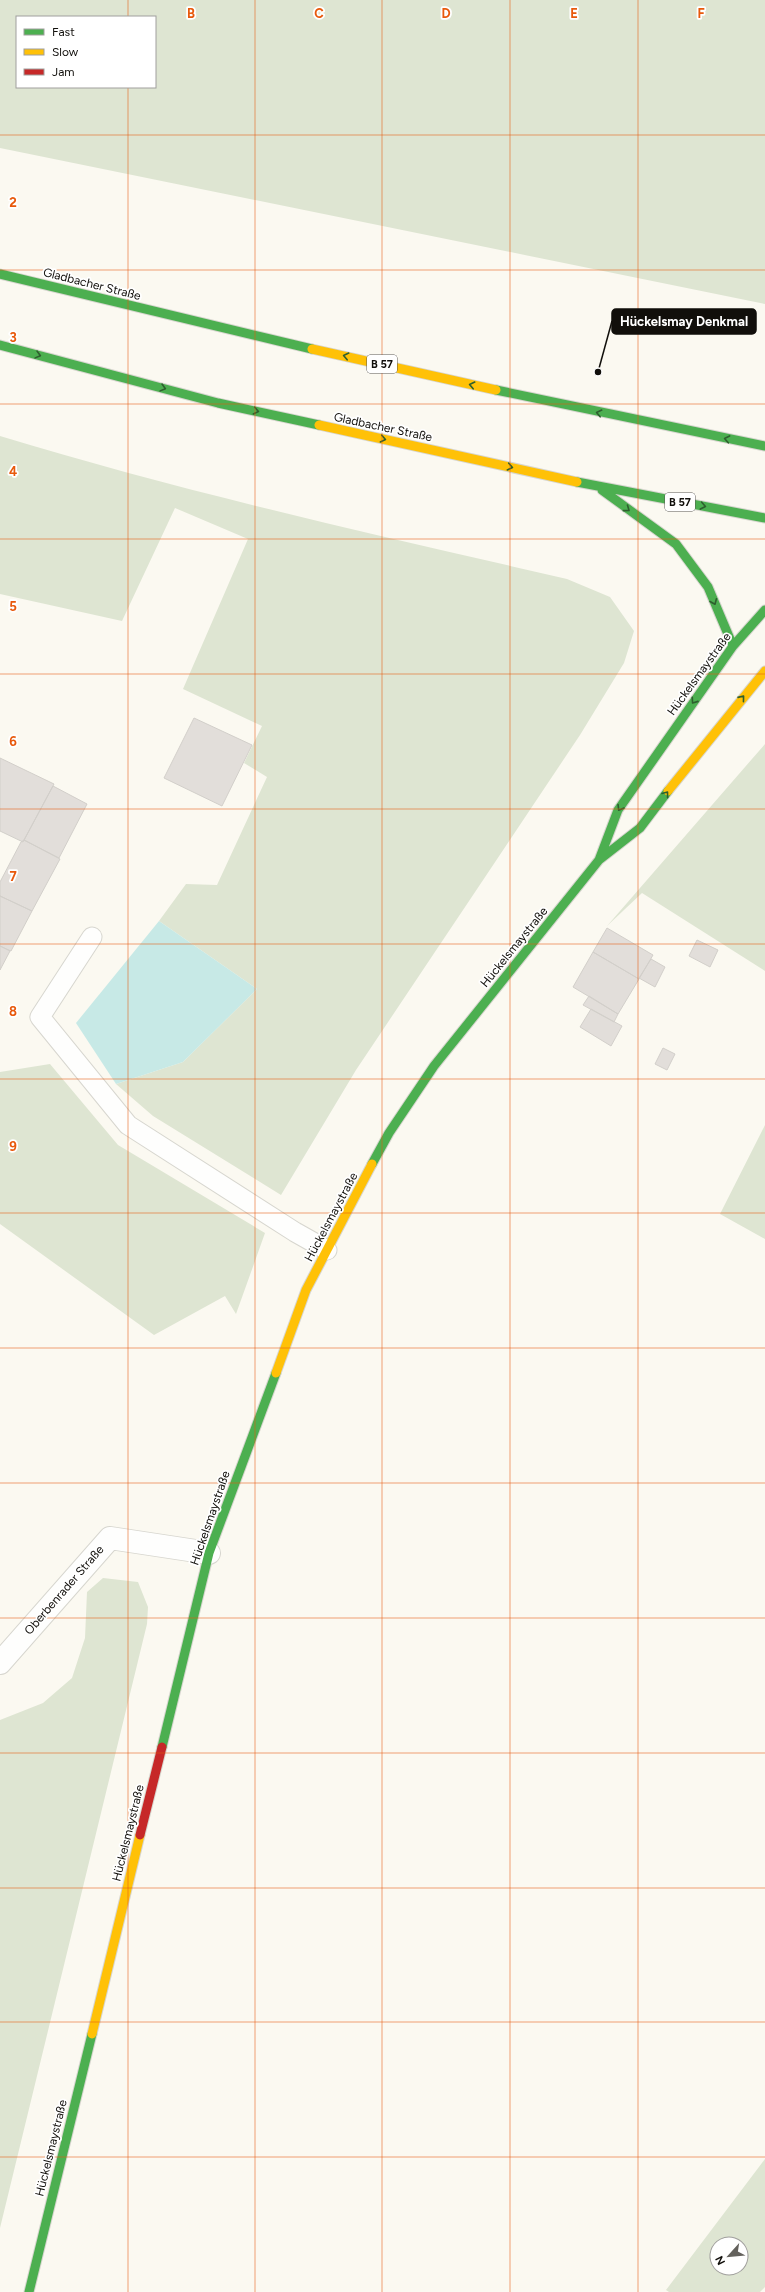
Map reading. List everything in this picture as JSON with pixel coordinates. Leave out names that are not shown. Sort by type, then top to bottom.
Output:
[{"type":"main road","name":"Gladbacher Straße","points":[[0,274],[238,332],[540,400],[765,446]]},
{"type":"main road","name":"Gladbacher Straße","points":[[0,345],[218,403],[596,486],[765,518]]},
{"type":"main road","points":[[596,486],[676,544],[708,587],[733,646]]},
{"type":"main road","name":"Hückelsmaystraße","points":[[599,860],[618,810],[733,646],[765,610]]},
{"type":"main road","name":"Hückelsmaystraße","points":[[29,2292],[209,1553],[306,1290],[389,1133],[434,1066],[599,860],[640,828],[700,749],[765,671]]},
{"type":"street","name":"Oberbenrader Straße","points":[[0,1663],[110,1538],[209,1553]]},
{"type":"lane","points":[[92,937],[40,1017],[128,1125],[295,1232],[327,1250]]},
{"type":"green space","points":[[0,0],[765,0],[765,304],[0,148]]},
{"type":"green space","points":[[0,436],[70,457],[211,495],[567,579],[610,597],[634,631],[624,663],[580,735],[356,1070],[281,1195],[153,1116],[116,1084],[183,1062],[257,989],[159,921],[186,884],[217,885],[267,777],[244,763],[262,726],[183,689],[248,539],[175,508],[122,621],[0,594]]},
{"type":"green space","points":[[765,744],[765,971],[642,893],[607,926]]},
{"type":"green space","points":[[50,1064],[118,1145],[265,1233],[236,1314],[225,1296],[154,1335],[0,1224],[0,1072]]},
{"type":"green space","points":[[765,1125],[765,1239],[720,1214]]},
{"type":"green space","points":[[103,1578],[138,1582],[148,1607],[147,1624],[0,2228],[0,1720],[43,1703],[72,1678],[85,1638],[87,1592]]},
{"type":"green space","points":[[765,2159],[765,2287],[760,2292],[669,2292],[666,2290]]},
{"type":"water","points":[[159,921],[257,989],[183,1062],[116,1084],[76,1023]]},
{"type":"building","points":[[194,718],[252,745],[222,806],[164,778]]},
{"type":"building","points":[[0,758],[54,784],[23,842],[0,831]]},
{"type":"building","points":[[53,786],[87,804],[59,858],[24,840]]},
{"type":"building","points":[[24,840],[60,859],[32,911],[0,896],[0,882],[21,842]]},
{"type":"building","points":[[0,896],[32,911],[11,951],[0,946]]},
{"type":"building","points":[[607,928],[653,955],[639,979],[593,952]]},
{"type":"building","points":[[697,940],[718,950],[710,967],[689,956]]},
{"type":"building","points":[[0,946],[10,951],[0,970]]},
{"type":"building","points":[[593,952],[639,979],[618,1014],[573,987]]},
{"type":"building","points":[[651,959],[665,967],[655,987],[639,978]]},
{"type":"building","points":[[589,996],[618,1014],[614,1022],[583,1005]]},
{"type":"building","points":[[591,1009],[622,1026],[611,1046],[580,1027]]},
{"type":"building","points":[[663,1048],[675,1054],[667,1070],[655,1064]]},
{"type":"traffic: fast","points":[[0,274],[312,349]]},
{"type":"traffic: fast","points":[[0,345],[218,403],[319,425]]},
{"type":"traffic: fast","points":[[496,390],[765,446]]},
{"type":"traffic: fast","points":[[577,482],[765,518]]},
{"type":"traffic: fast","points":[[602,490],[676,544],[708,587],[733,646]]},
{"type":"traffic: fast","points":[[599,860],[618,810],[733,646],[765,610]]},
{"type":"traffic: fast","points":[[372,1164],[389,1133],[434,1066],[599,860],[640,828],[668,791]]},
{"type":"traffic: fast","points":[[162,1747],[209,1553],[276,1373]]},
{"type":"traffic: fast","points":[[29,2292],[92,2034]]},
{"type":"traffic: slow","points":[[312,349],[496,390]]},
{"type":"traffic: slow","points":[[319,425],[577,482]]},
{"type":"traffic: slow","points":[[668,791],[765,671]]},
{"type":"traffic: slow","points":[[276,1373],[306,1290],[372,1164]]},
{"type":"traffic: slow","points":[[92,2034],[140,1835]]},
{"type":"traffic: jam","points":[[140,1835],[162,1747]]},
{"type":"place","name":"Hückelsmay Denkmal","points":[[598,372]]}]
